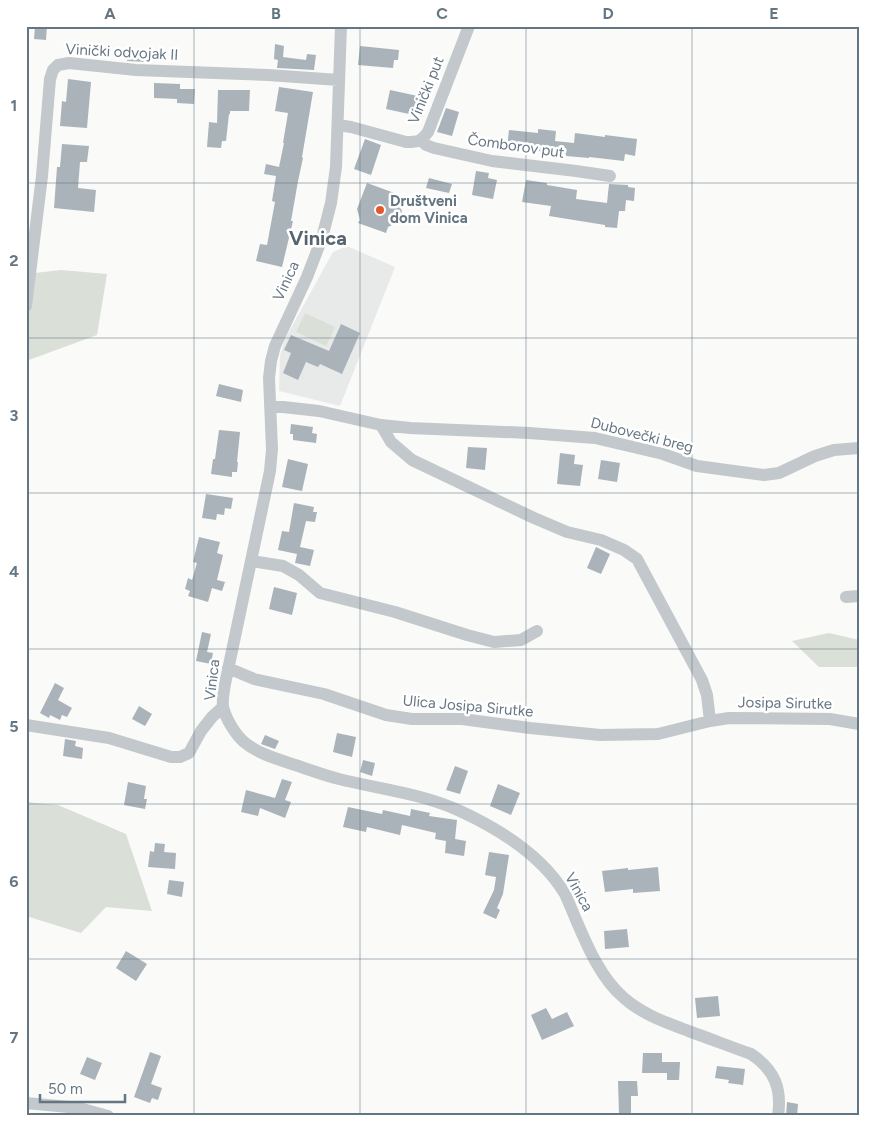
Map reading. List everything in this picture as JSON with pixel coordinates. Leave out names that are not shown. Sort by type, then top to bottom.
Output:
[{"type":"street","name":"Vinica","points":[[342,26],[334,184],[326,224],[316,256],[274,346],[271,361],[269,378],[272,435],[270,464],[223,698],[228,720],[245,743],[281,760],[339,779],[400,791],[429,799],[492,826],[528,852],[549,872],[565,894],[599,968],[610,984],[624,998],[659,1020],[752,1054],[761,1061],[771,1072],[778,1086],[780,1102],[778,1116]]},
{"type":"street","name":"Vinički put","points":[[338,125],[406,142],[421,140],[428,132],[470,26]]},
{"type":"street","name":"Vinički odvojak II","points":[[26,306],[42,176],[50,79],[53,70],[58,65],[69,63],[136,70],[268,75],[338,80]]},
{"type":"street","name":"Čomborov put","points":[[421,140],[426,145],[434,148],[492,161],[610,176]]},
{"type":"street","name":"Dubovečki breg","points":[[270,407],[319,411],[382,425],[410,428],[596,438],[663,454],[697,466],[764,475],[779,473],[815,456],[834,450],[859,448]]},
{"type":"street","points":[[382,425],[391,442],[412,460],[534,518],[567,532],[601,540],[624,550],[637,559],[702,680],[707,695],[710,721]]},
{"type":"street","points":[[252,561],[283,566],[299,575],[320,593],[395,612],[467,636],[494,642],[521,640],[537,631]]},
{"type":"street","name":"Ulica Josipa Sirutke","points":[[228,668],[254,679],[324,694],[386,715],[412,719],[462,719],[600,735],[658,734],[710,721]]},
{"type":"street","points":[[26,725],[109,738],[171,757],[180,757],[189,753],[212,717],[224,707]]},
{"type":"street","name":"Josipa Sirutke","points":[[710,721],[729,718],[830,719],[859,724]]},
{"type":"street","points":[[26,1103],[79,1108],[108,1116]]},
{"type":"shaded area","points":[[347,246],[395,267],[340,406],[279,391],[280,356],[285,339],[333,252]]},
{"type":"shaded area","points":[[61,270],[107,274],[97,335],[26,361],[26,274]]},
{"type":"shaded area","points":[[305,313],[335,327],[326,346],[296,332]]},
{"type":"shaded area","points":[[829,633],[859,640],[859,667],[819,667],[792,641]]},
{"type":"shaded area","points":[[26,802],[58,805],[126,834],[152,911],[106,907],[81,933],[26,916]]},
{"type":"building","points":[[35,26],[47,26],[46,40],[34,39]]},
{"type":"building","points":[[275,44],[284,46],[283,57],[306,60],[307,54],[316,55],[314,70],[277,68],[278,60],[274,59]]},
{"type":"building","points":[[360,46],[399,50],[398,60],[394,60],[393,68],[358,65]]},
{"type":"building","points":[[128,51],[149,53],[148,62],[127,61]]},
{"type":"building","points":[[68,79],[91,82],[87,128],[60,126],[62,101],[66,102]]},
{"type":"building","points":[[154,83],[180,84],[180,89],[195,89],[194,104],[177,103],[177,99],[154,98]]},
{"type":"building","points":[[279,87],[313,92],[291,221],[293,221],[282,267],[256,261],[260,244],[267,245],[275,202],[272,201],[276,176],[264,174],[266,164],[279,167],[288,113],[275,111]]},
{"type":"building","points":[[218,90],[250,90],[249,111],[230,111],[226,141],[222,141],[221,148],[207,147],[209,122],[217,123]]},
{"type":"building","points":[[390,90],[427,98],[423,117],[386,109]]},
{"type":"building","points":[[446,108],[459,112],[452,136],[437,132]]},
{"type":"building","points":[[538,129],[556,131],[555,141],[574,143],[575,133],[637,139],[635,156],[625,154],[624,161],[507,148],[509,130],[538,133]]},
{"type":"building","points":[[365,139],[381,145],[371,175],[354,169]]},
{"type":"building","points":[[62,144],[89,146],[87,162],[80,162],[78,188],[96,190],[94,212],[54,208],[57,167],[60,167]]},
{"type":"building","points":[[476,171],[489,173],[488,178],[497,180],[493,199],[472,195]]},
{"type":"building","points":[[429,178],[452,184],[449,193],[426,188]]},
{"type":"building","points":[[526,180],[577,190],[576,199],[607,203],[609,184],[628,185],[628,187],[635,188],[634,201],[626,200],[625,211],[619,211],[617,228],[605,227],[605,225],[549,216],[551,206],[522,202]]},
{"type":"building","name":"Društveni dom Vinica","points":[[367,183],[400,195],[397,202],[402,211],[399,222],[388,227],[386,233],[358,223],[360,220],[357,209]]},
{"type":"building","points":[[341,324],[360,333],[342,374],[320,364],[318,367],[306,362],[298,380],[283,373],[291,353],[284,350],[291,335],[329,351]]},
{"type":"building","points":[[219,384],[243,390],[241,402],[216,396]]},
{"type":"building","points":[[291,424],[313,427],[312,433],[317,434],[316,443],[293,440],[293,434],[290,434]]},
{"type":"building","points":[[219,430],[240,432],[237,472],[232,472],[232,477],[211,474]]},
{"type":"building","points":[[468,447],[487,448],[485,470],[466,468]]},
{"type":"building","points":[[560,453],[575,455],[574,464],[583,465],[580,486],[557,484]]},
{"type":"building","points":[[288,459],[308,464],[302,491],[282,487]]},
{"type":"building","points":[[601,460],[620,463],[617,482],[598,479]]},
{"type":"building","points":[[206,494],[233,498],[231,509],[225,508],[224,515],[217,514],[216,520],[202,518]]},
{"type":"building","points":[[294,503],[314,507],[313,512],[317,512],[315,522],[306,521],[300,547],[314,550],[310,566],[295,563],[297,554],[278,550],[282,531],[289,532]]},
{"type":"building","points":[[199,537],[220,542],[217,553],[223,555],[217,580],[225,582],[222,591],[212,588],[208,602],[188,596],[190,591],[185,589],[188,578],[192,580],[197,563],[193,562]]},
{"type":"building","points":[[596,547],[610,554],[601,574],[587,568]]},
{"type":"building","points":[[274,587],[297,593],[292,615],[269,609]]},
{"type":"building","points":[[202,632],[211,634],[207,652],[213,653],[211,664],[196,661]]},
{"type":"building","points":[[55,683],[64,688],[58,700],[72,708],[67,717],[62,715],[60,720],[50,715],[49,718],[40,713]]},
{"type":"building","points":[[139,706],[152,714],[145,726],[132,719]]},
{"type":"building","points":[[337,733],[356,737],[352,757],[333,752]]},
{"type":"building","points":[[265,735],[279,741],[275,749],[261,744]]},
{"type":"building","points":[[65,739],[76,741],[75,746],[83,748],[82,759],[63,756]]},
{"type":"building","points":[[363,760],[375,763],[372,776],[360,772]]},
{"type":"building","points":[[455,766],[468,771],[460,794],[446,790]]},
{"type":"building","points":[[282,779],[292,782],[285,800],[291,802],[285,818],[260,808],[258,816],[241,812],[246,790],[275,798]]},
{"type":"building","points":[[128,782],[146,786],[144,799],[147,799],[145,809],[124,805]]},
{"type":"building","points":[[498,784],[520,793],[511,815],[490,806]]},
{"type":"building","points":[[348,807],[382,814],[383,810],[410,816],[411,809],[430,813],[429,816],[457,820],[455,839],[466,841],[464,856],[445,853],[446,841],[435,839],[436,833],[402,825],[400,835],[367,827],[366,832],[343,827]]},
{"type":"building","points":[[155,843],[165,844],[164,852],[176,853],[175,869],[148,867],[150,851],[154,852]]},
{"type":"building","points":[[489,852],[509,855],[503,894],[497,908],[500,910],[496,919],[483,913],[494,890],[496,877],[485,875]]},
{"type":"building","points":[[658,867],[660,891],[633,893],[633,889],[605,892],[602,871]]},
{"type":"building","points":[[169,880],[184,882],[182,897],[167,894]]},
{"type":"building","points":[[627,929],[629,947],[605,949],[604,931]]},
{"type":"building","points":[[126,951],[147,964],[136,981],[116,968]]},
{"type":"building","points":[[718,996],[720,1016],[697,1018],[695,998]]},
{"type":"building","points":[[546,1008],[552,1019],[567,1012],[574,1026],[542,1040],[531,1015]]},
{"type":"building","points":[[150,1052],[161,1056],[151,1084],[162,1088],[158,1100],[152,1098],[150,1103],[134,1097]]},
{"type":"building","points":[[643,1053],[662,1053],[662,1062],[680,1062],[679,1080],[667,1080],[667,1073],[642,1073]]},
{"type":"building","points":[[87,1057],[102,1063],[95,1080],[80,1074]]},
{"type":"building","points":[[717,1066],[745,1069],[743,1085],[728,1083],[729,1080],[715,1078]]},
{"type":"building","points":[[618,1081],[637,1081],[638,1096],[631,1096],[631,1114],[619,1114]]},
{"type":"building","points":[[787,1102],[798,1104],[797,1116],[786,1116]]},
{"type":"place","name":"Društveni dom Vinica","points":[[380,210]]},
{"type":"district","name":"Vinica","points":[[318,238]]}]
